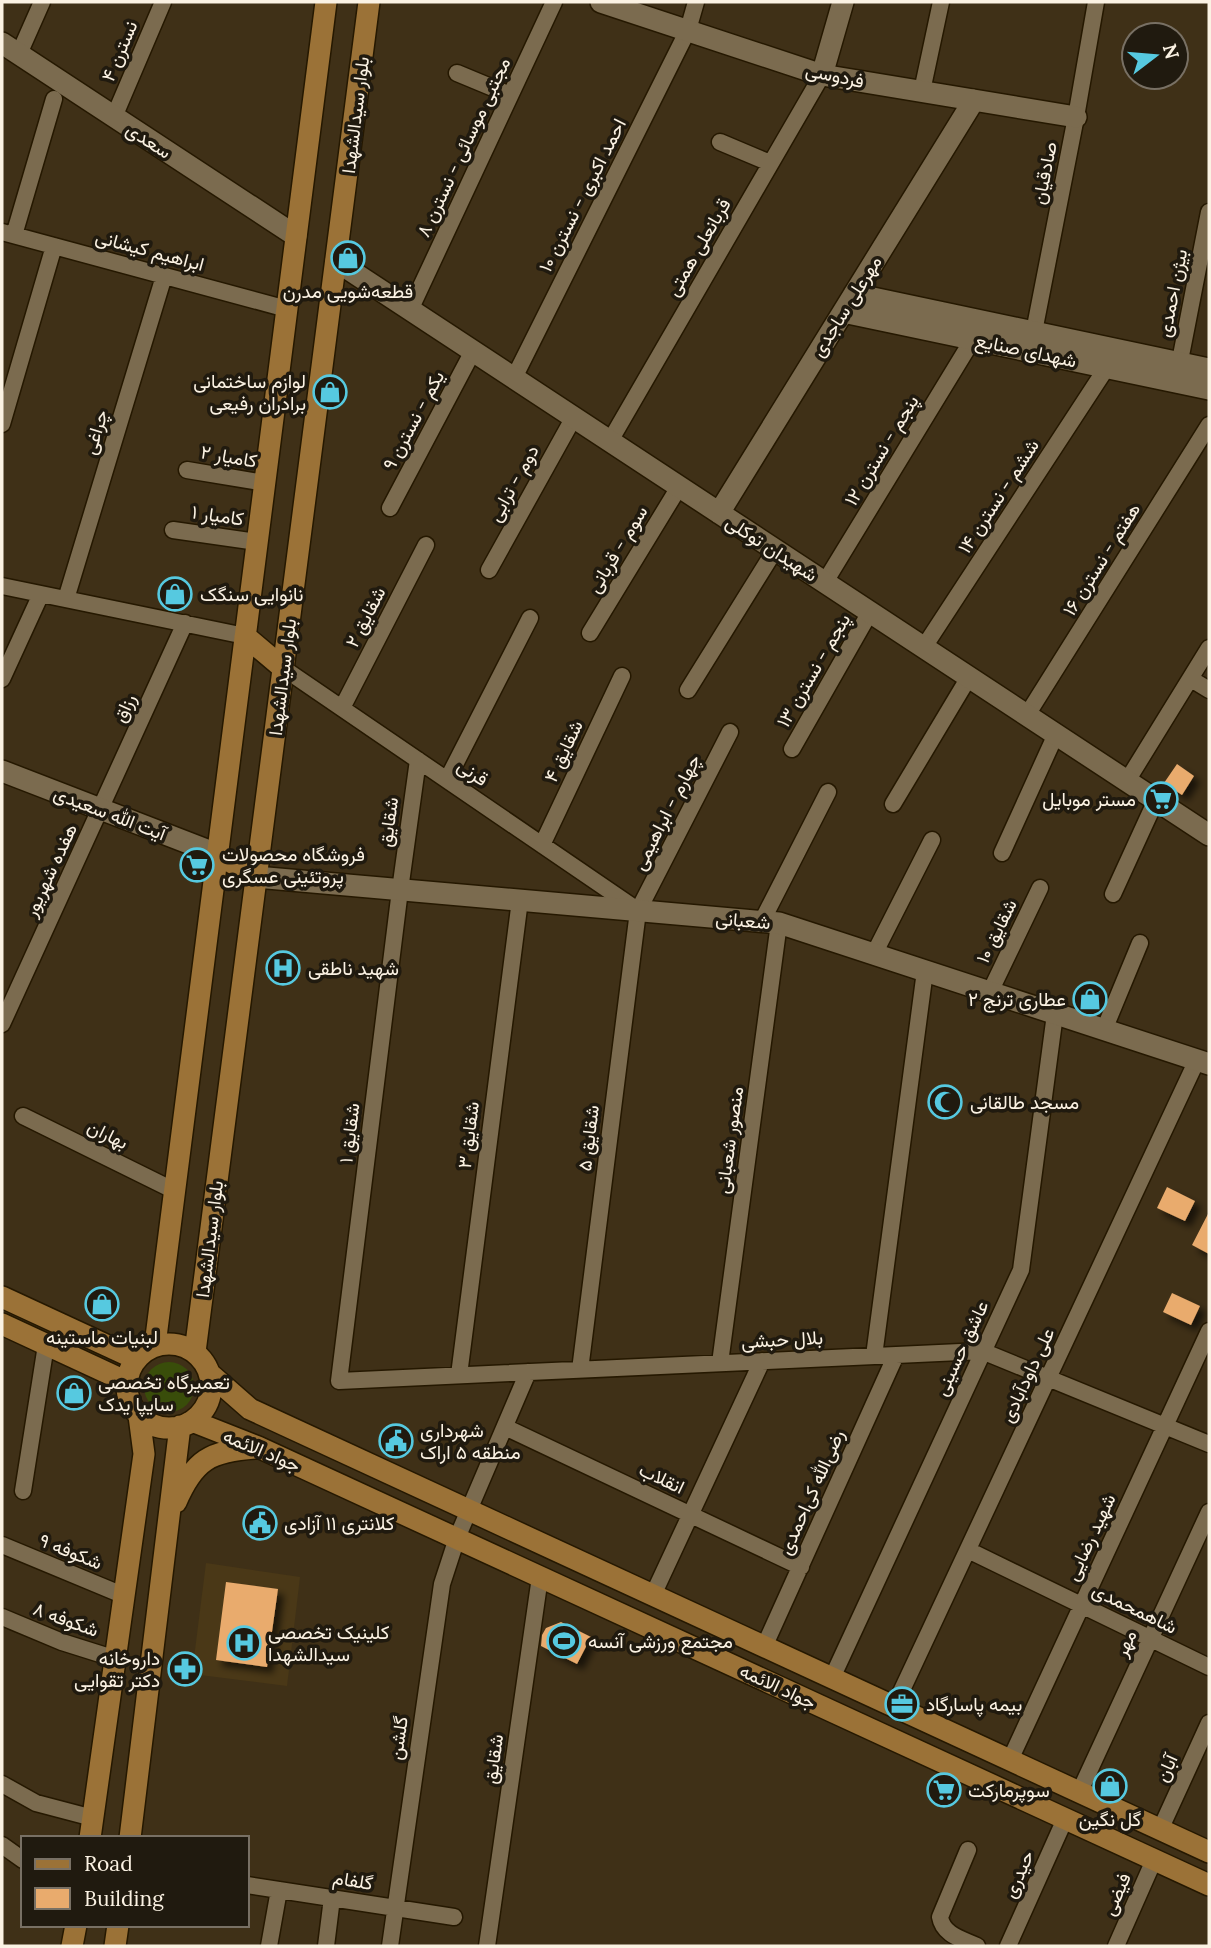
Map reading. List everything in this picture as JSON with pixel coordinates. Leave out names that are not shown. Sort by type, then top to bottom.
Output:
[{"type":"main road","name":"بلوار سیدالشهدا","points":[[155,1345],[326,2]]},
{"type":"main road","name":"بلوار سیدالشهدا","points":[[195,1352],[369,2]]},
{"type":"main road","points":[[245,636],[283,668]]},
{"type":"main road","points":[[218,854],[256,877]]},
{"type":"main road","points":[[2,1297],[136,1360]]},
{"type":"main road","points":[[2,1324],[127,1382]]},
{"type":"main road","points":[[169,1343],[195,1352],[210,1374],[211,1388],[202,1412],[186,1424],[169,1428],[148,1422],[139,1416],[128,1395],[127,1382],[130,1370],[141,1353],[155,1345],[169,1343]]},
{"type":"main road","name":"جواد الائمه","points":[[210,1374],[250,1409],[1209,1852]]},
{"type":"main road","points":[[92,1828],[144,1454],[139,1416]]},
{"type":"main road","points":[[130,1836],[169,1520],[186,1424]]},
{"type":"main road","name":"جواد الائمه","points":[[186,1424],[258,1447],[1209,1885]]},
{"type":"main road","points":[[169,1520],[177,1499],[195,1468],[210,1457],[230,1450],[258,1447]]},
{"type":"main road","points":[[1065,1819],[1079,1793]]},
{"type":"main road","points":[[72,1946],[76,1927]]},
{"type":"main road","points":[[115,1946],[118,1927]]},
{"type":"street","points":[[10,49],[42,2]]},
{"type":"street","name":"نسترن ۴","points":[[114,117],[163,2]]},
{"type":"street","name":"مجتبی موسائی - نسترن ۸","points":[[410,310],[554,2]]},
{"type":"street","name":"فردوسی","points":[[601,2],[822,75],[1076,117]]},
{"type":"street","name":"احمد اکبری - نسترن ۱۰","points":[[514,378],[688,30],[696,2]]},
{"type":"street","points":[[822,75],[843,2]]},
{"type":"street","points":[[922,91],[941,2]]},
{"type":"street","name":"صادقیان","points":[[1032,341],[1096,2]]},
{"type":"street","name":"سعدی","points":[[10,49],[296,236]]},
{"type":"street","points":[[457,73],[510,95]]},
{"type":"street","name":"قربانعلی همتی","points":[[610,441],[822,75]]},
{"type":"street","points":[[8,233],[54,99]]},
{"type":"street","name":"مهرعلی ساجدی","points":[[719,513],[974,100]]},
{"type":"street","points":[[720,142],[770,163]]},
{"type":"street","name":"بیژن احمدی","points":[[1178,372],[1209,212]]},
{"type":"street","name":"ابراهیم کیشانی","points":[[8,233],[286,309]]},
{"type":"street","points":[[2,424],[54,246]]},
{"type":"street","name":"شهیدان توکلی","points":[[336,261],[1209,835]]},
{"type":"street","name":"چراغی","points":[[66,600],[164,276]]},
{"type":"street","name":"شهدای صنایع","points":[[848,303],[1178,372],[1209,388]]},
{"type":"street","name":"شهدای صنایع","points":[[895,313],[973,339],[1032,341],[1107,367],[1178,372],[1209,369]]},
{"type":"street","name":"پنجم - نسترن ۱۲","points":[[825,582],[973,339]]},
{"type":"street","name":"یکم - نسترن ۹","points":[[390,508],[473,351]]},
{"type":"street","name":"ششم - نسترن ۱۴","points":[[924,647],[1107,367]]},
{"type":"street","name":"دوم - ترابی","points":[[489,570],[574,417]]},
{"type":"street","name":"هفتم - نسترن ۱۶","points":[[1027,715],[1209,425]]},
{"type":"street","name":"کامیار ۲","points":[[187,470],[265,483]]},
{"type":"street","name":"سوم - قربانی","points":[[590,633],[680,487]]},
{"type":"street","name":"کامیار ۱","points":[[173,530],[257,541]]},
{"type":"street","name":"شقایق ۲","points":[[342,708],[426,545]]},
{"type":"street","points":[[688,690],[775,550]]},
{"type":"street","points":[[2,586],[245,636]]},
{"type":"street","points":[[2,679],[41,594]]},
{"type":"street","name":"پنجم - نسترن ۱۳","points":[[792,749],[870,612]]},
{"type":"street","points":[[447,780],[530,618]]},
{"type":"street","name":"رزاق","points":[[101,809],[185,624]]},
{"type":"street","points":[[1128,781],[1209,648]]},
{"type":"street","name":"قرنی","points":[[283,668],[638,911]]},
{"type":"street","name":"شقایق ۴","points":[[542,845],[622,676]]},
{"type":"street","points":[[893,804],[969,677]]},
{"type":"street","points":[[1191,679],[1209,690]]},
{"type":"street","name":"چهارم - ابراهیمی","points":[[638,911],[730,732]]},
{"type":"street","points":[[1002,853],[1056,734]]},
{"type":"street","name":"شقایق","points":[[400,890],[418,760]]},
{"type":"street","name":"آیت الله سعیدی","points":[[2,771],[218,854]]},
{"type":"street","name":"منصور شعبانی","points":[[720,1363],[771,922],[828,792]]},
{"type":"street","points":[[1113,894],[1156,800]]},
{"type":"street","name":"هفده شهریور","points":[[2,1024],[101,809]]},
{"type":"street","points":[[874,954],[932,840]]},
{"type":"street","name":"شعبانی","points":[[256,877],[771,922],[1203,1062]]},
{"type":"street","name":"شقایق ۱۰","points":[[989,992],[1040,888]]},
{"type":"street","name":"شقایق ۱","points":[[340,1381],[400,890]]},
{"type":"street","name":"شقایق ۳","points":[[459,1375],[520,900]]},
{"type":"street","name":"شقایق ۵","points":[[580,1370],[638,911]]},
{"type":"street","points":[[1104,1030],[1140,943]]},
{"type":"street","points":[[874,1356],[925,971]]},
{"type":"street","name":"عاشق حسینی","points":[[832,1678],[1021,1270],[1055,1014]]},
{"type":"street","name":"علی داودآبادی","points":[[894,1707],[1049,1378],[1203,1062]]},
{"type":"street","name":"بهاران","points":[[23,1116],[175,1191]]},
{"type":"street","name":"شهید رضایی","points":[[1010,1760],[1209,1331]]},
{"type":"street","points":[[23,1491],[46,1345]]},
{"type":"street","name":"بلال حبشی","points":[[340,1381],[982,1351],[1209,1444]]},
{"type":"street","name":"رضی‌الله کی‌احمدی","points":[[764,1647],[896,1355]]},
{"type":"street","points":[[653,1595],[762,1361]]},
{"type":"street","name":"گلشن","points":[[390,1946],[442,1584],[457,1538],[528,1372]]},
{"type":"street","name":"انقلاب","points":[[505,1427],[801,1567]]},
{"type":"street","name":"مهر","points":[[1079,1793],[1209,1512]]},
{"type":"street","name":"شکوفه ۹","points":[[2,1545],[125,1596]]},
{"type":"street","name":"شاهمحمدی","points":[[968,1550],[1209,1667]]},
{"type":"street","name":"شقایق","points":[[487,1946],[540,1577]]},
{"type":"street","name":"شکوفه ۸","points":[[2,1617],[62,1642],[116,1659]]},
{"type":"street","name":"آبان","points":[[1160,1830],[1209,1723]]},
{"type":"street","points":[[2,1784],[36,1803],[92,1828]]},
{"type":"street","name":"حیدری","points":[[1008,1946],[1065,1819]]},
{"type":"street","points":[[2,1845],[21,1859]]},
{"type":"street","points":[[968,1850],[940,1917],[946,1931],[977,1946]]},
{"type":"street","name":"فیضی","points":[[1116,1946],[1154,1860]]},
{"type":"street","name":"گلفام","points":[[248,1885],[454,1917]]},
{"type":"street","points":[[269,1946],[279,1890]]},
{"type":"street","points":[[327,1946],[332,1898]]},
{"type":"shaded area","name":"کلینیک تخصصی سیدالشهدا","points":[[206,1563],[300,1577],[287,1686],[192,1674]]},
{"type":"green space","points":[[169,1362],[187,1369],[194,1387],[187,1405],[169,1412],[151,1405],[144,1387],[151,1369]]},
{"type":"building","points":[[1177,764],[1194,776],[1182,795],[1164,783]]},
{"type":"building","points":[[1167,1187],[1195,1201],[1185,1221],[1157,1208]]},
{"type":"building","points":[[1209,1212],[1209,1254],[1192,1245]]},
{"type":"building","points":[[1172,1293],[1200,1306],[1191,1325],[1163,1312]]},
{"type":"building","points":[[226,1582],[278,1589],[267,1667],[216,1660]]},
{"type":"building","name":"مجتمع ورزشی آنسه","points":[[561,1622],[591,1637],[577,1664],[541,1646],[546,1628]]},
{"type":"place","name":"قطعه‌شویی مدرن","points":[[348,258]]},
{"type":"place","name":"لوازم ساختمانی برادران رفیعی","points":[[330,392]]},
{"type":"place","name":"نانوایی سنگک","points":[[175,594]]},
{"type":"place","name":"مستر موبایل","points":[[1161,799]]},
{"type":"place","name":"فروشگاه محصولات پروتئینی عسگری","points":[[197,865]]},
{"type":"place","name":"شهید ناطقی","points":[[283,968]]},
{"type":"place","name":"عطاری ترنج ۲","points":[[1090,999]]},
{"type":"place","name":"مسجد طالقانی","points":[[945,1102]]},
{"type":"place","name":"لبنیات ماستینه","points":[[102,1304]]},
{"type":"place","name":"تعمیرگاه تخصصی سایپا یدک","points":[[74,1393]]},
{"type":"place","name":"شهرداری منطقه ۵ اراک","points":[[396,1441]]},
{"type":"place","name":"کلانتری ۱۱ آزادی","points":[[260,1523]]},
{"type":"place","name":"مجتمع ورزشی آنسه","points":[[564,1641]]},
{"type":"place","name":"کلینیک تخصصی سیدالشهدا","points":[[244,1643]]},
{"type":"place","name":"داروخانه دکتر تقوایی","points":[[185,1669]]},
{"type":"place","name":"بیمه پاسارگاد","points":[[902,1704]]},
{"type":"place","name":"گل نگین","points":[[1110,1786]]},
{"type":"place","name":"سوپرمارکت","points":[[944,1790]]}]
